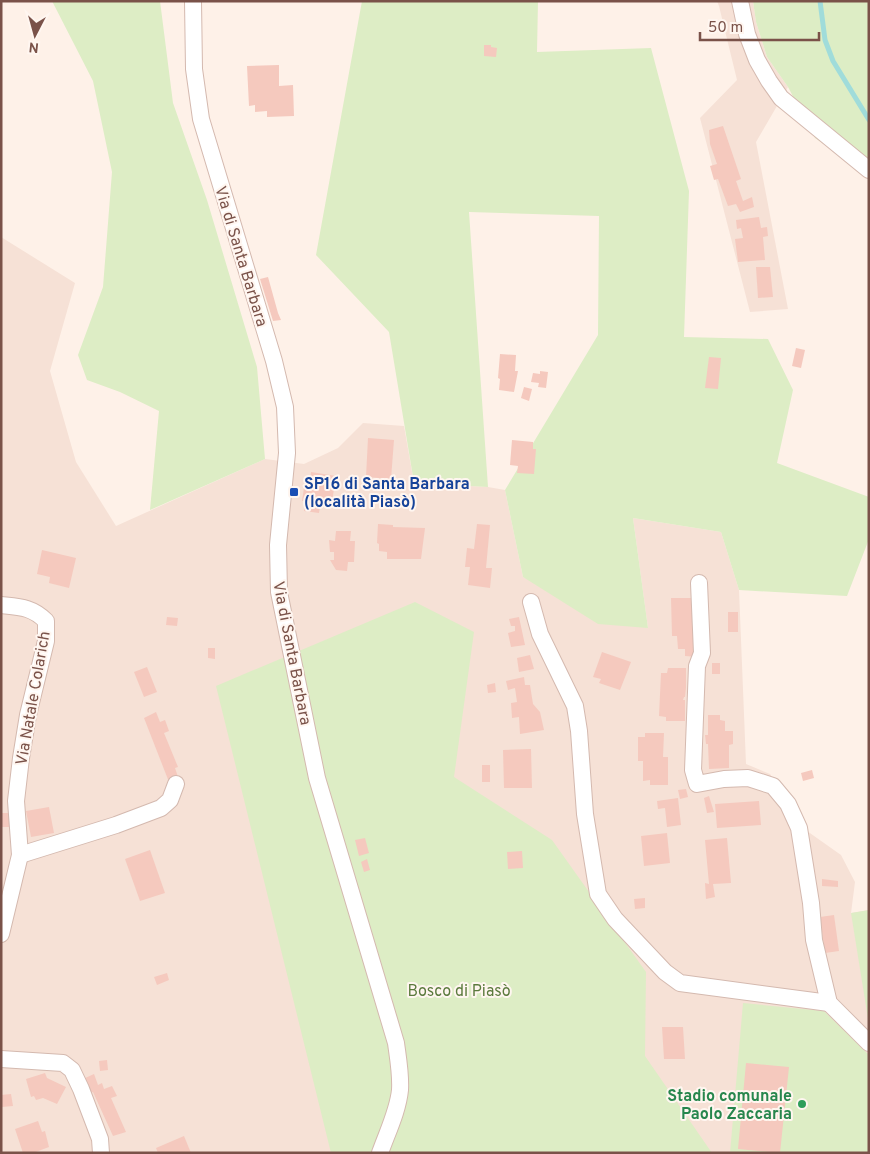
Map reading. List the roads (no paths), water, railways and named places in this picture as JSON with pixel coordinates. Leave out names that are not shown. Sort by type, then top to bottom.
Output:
[{"type":"street","name":"Via di Santa Barbara","points":[[193,1],[194,69],[196,96],[201,119],[274,361],[285,407],[288,453],[278,544],[279,592],[317,778],[396,1043],[400,1065],[400,1091],[396,1110],[380,1153]]},
{"type":"street","points":[[740,1],[748,34],[758,60],[781,98],[869,170]]},
{"type":"street","points":[[699,583],[702,653],[697,666],[693,770],[697,784],[724,779],[748,778],[773,786],[788,804],[800,828],[809,887],[814,940],[829,1003],[869,1043]]},
{"type":"street","points":[[531,602],[540,634],[575,706],[579,731],[584,814],[591,859],[598,894],[615,919],[665,972],[680,983],[829,1003]]},
{"type":"street","name":"Via Natale Colarich","points":[[1,605],[38,612],[46,621],[46,641],[28,715],[16,801],[20,854],[1,934]]},
{"type":"street","points":[[20,854],[116,825],[161,808],[170,800],[176,784]]},
{"type":"street","points":[[1,1059],[63,1063],[72,1070],[82,1089],[100,1138],[101,1153]]},
{"type":"waterway","points":[[820,1],[825,40],[833,61],[869,120]]},
{"type":"place","name":"SP16 di Santa Barbara (località Piasò)","points":[[294,492]]},
{"type":"place","name":"Stadio comunale Paolo Zaccaria","points":[[802,1104]]},
{"type":"park label","name":"Bosco di Piasò","points":[[459,990]]}]
